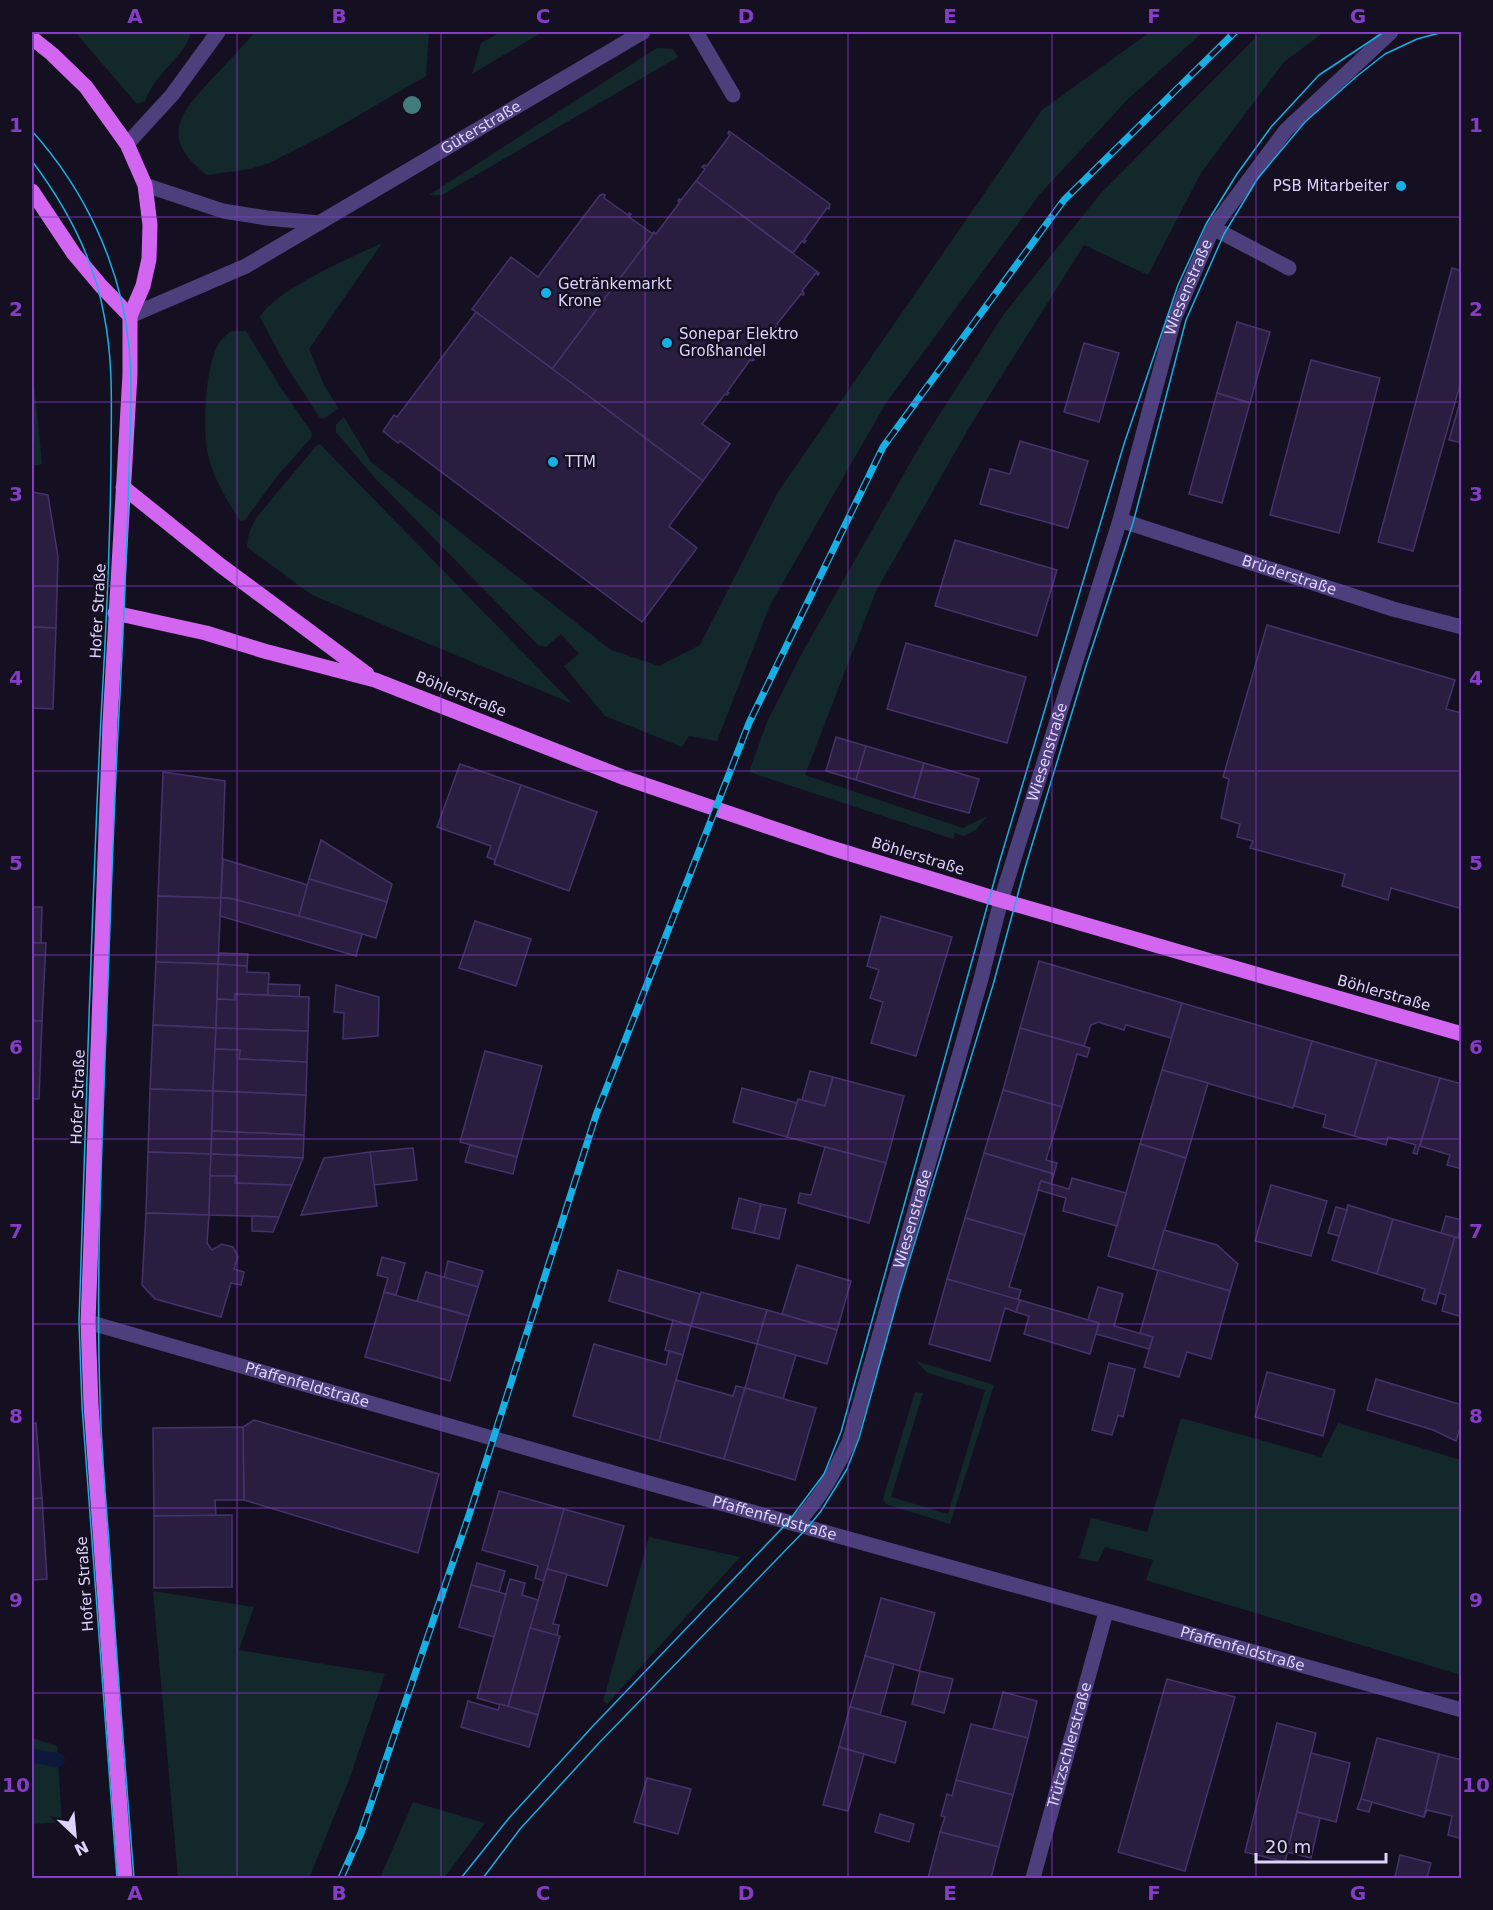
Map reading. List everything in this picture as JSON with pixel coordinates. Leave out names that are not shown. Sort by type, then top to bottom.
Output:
[{"type":"main road","name":"Hofer Straße","points":[[32,38],[86,87],[126,144],[145,185],[150,225],[149,259],[143,286],[130,316],[130,374],[115,614],[88,1322],[92,1424],[125,1878]]},
{"type":"main road","points":[[32,191],[74,254],[130,316]]},
{"type":"main road","name":"Böhlerstraße","points":[[123,487],[220,565],[375,680]]},
{"type":"main road","name":"Böhlerstraße","points":[[115,614],[206,633],[264,651],[375,680],[625,778],[828,847],[1001,900],[1461,1034]]},
{"type":"street","points":[[126,144],[172,95],[218,32]]},
{"type":"street","name":"Güterstraße","points":[[130,316],[232,274],[643,32]]},
{"type":"street","points":[[696,32],[733,94]]},
{"type":"street","name":"Wiesenstraße","points":[[796,1524],[830,1481],[849,1442],[981,979],[1001,900],[1120,520],[1174,319],[1213,228],[1286,130],[1391,32]]},
{"type":"street","points":[[145,185],[203,205],[244,215],[319,223]]},
{"type":"street","points":[[1213,228],[1289,268]]},
{"type":"street","name":"Brüderstraße","points":[[1120,520],[1393,609],[1461,627]]},
{"type":"street","name":"Pfaffenfeldstraße","points":[[88,1322],[629,1478],[1461,1710]]},
{"type":"street","name":"Trützschlerstraße","points":[[1033,1878],[1106,1612]]},
{"type":"green space","points":[[75,32],[191,32],[184,47],[157,80],[145,101],[137,104]]},
{"type":"green space","points":[[255,32],[429,32],[426,76],[330,132],[269,163],[250,169],[207,175],[183,150],[179,139],[179,128],[183,117],[199,93]]},
{"type":"green space","points":[[501,32],[542,32],[472,74],[481,43]]},
{"type":"green space","points":[[1150,32],[1203,32],[1128,99],[1039,195],[886,403],[770,605],[717,741],[689,736],[682,747],[605,716],[564,666],[579,654],[561,634],[546,647],[538,645],[375,478],[336,432],[336,425],[344,417],[371,462],[611,650],[659,666],[700,645],[778,492],[1042,110]]},
{"type":"green space","points":[[1261,32],[1324,32],[1284,62],[1201,173],[1148,275],[1084,245],[970,426],[876,591],[805,775],[963,828],[987,816],[976,830],[964,836],[955,833],[953,839],[749,772],[767,722],[802,653],[925,437],[1004,314],[1102,192]]},
{"type":"green space","points":[[657,48],[673,49],[678,57],[442,195],[429,195]]},
{"type":"green space","points":[[382,243],[309,349],[324,385],[338,408],[324,419],[320,418],[285,364],[260,317],[268,307],[297,285]]},
{"type":"green space","points":[[231,331],[246,331],[312,433],[311,438],[279,474],[245,520],[240,521],[216,478],[209,459],[206,439],[205,410],[208,377],[221,340]]},
{"type":"green space","points":[[32,362],[42,464],[32,466]]},
{"type":"green space","points":[[320,444],[573,704],[312,595],[247,547],[249,533],[256,518]]},
{"type":"green space","points":[[916,1361],[994,1385],[950,1524],[886,1504],[883,1499],[915,1392],[923,1393],[891,1497],[948,1514],[985,1390],[928,1373]]},
{"type":"green space","points":[[1181,1418],[1321,1457],[1338,1423],[1461,1460],[1461,1675],[1146,1580],[1153,1560],[1105,1547],[1098,1562],[1079,1558],[1091,1518],[1147,1532]]},
{"type":"green space","points":[[649,1537],[740,1557],[607,1704],[603,1701]]},
{"type":"green space","points":[[153,1591],[254,1607],[239,1650],[385,1674],[349,1780],[309,1878],[178,1878]]},
{"type":"green space","points":[[32,1738],[57,1746],[62,1822],[32,1824]]},
{"type":"green space","points":[[413,1802],[485,1823],[444,1878],[380,1878]]},
{"type":"building","points":[[729,131],[830,204],[829,209],[827,208],[804,240],[806,241],[804,243],[802,241],[793,253],[696,181],[705,169],[702,167],[707,166],[730,135]]},
{"type":"building","name":"Sonepar Elektro Großhandel","points":[[696,181],[819,273],[818,275],[816,273],[802,291],[803,295],[801,294],[777,324],[779,326],[752,358],[754,360],[750,360],[727,392],[729,393],[725,394],[702,424],[730,444],[703,481],[552,369],[654,232],[656,234],[680,202],[679,199],[681,200]]},
{"type":"building","name":"Getränkemarkt Krone","points":[[603,194],[604,198],[628,215],[631,214],[629,217],[653,234],[552,369],[472,309],[511,257],[538,277]]},
{"type":"building","points":[[1452,268],[1462,271],[1462,378],[1413,551],[1378,542]]},
{"type":"building","name":"TTM","points":[[476,312],[703,481],[669,526],[697,548],[642,622],[400,441],[398,443],[383,431],[394,415],[397,417]]},
{"type":"building","points":[[1237,322],[1270,332],[1250,403],[1217,393]]},
{"type":"building","points":[[1084,343],[1119,353],[1099,422],[1064,412]]},
{"type":"building","points":[[1311,360],[1380,378],[1339,533],[1270,515]]},
{"type":"building","points":[[1217,393],[1250,403],[1222,503],[1189,494]]},
{"type":"building","points":[[1462,395],[1462,443],[1449,440]]},
{"type":"building","points":[[1020,441],[1088,461],[1068,528],[980,504],[990,469],[1010,474]]},
{"type":"building","points":[[32,492],[48,495],[58,557],[56,628],[32,627]]},
{"type":"building","points":[[955,540],[1057,570],[1037,636],[935,606]]},
{"type":"building","points":[[1267,625],[1455,680],[1446,709],[1462,713],[1462,909],[1391,888],[1388,900],[1342,886],[1345,874],[1250,848],[1253,841],[1237,837],[1240,824],[1221,818],[1229,779],[1223,777]]},
{"type":"building","points":[[32,627],[56,628],[53,709],[32,708]]},
{"type":"building","points":[[906,643],[1026,677],[1007,743],[887,709]]},
{"type":"building","points":[[836,737],[866,746],[856,780],[826,771]]},
{"type":"building","points":[[866,746],[924,763],[914,798],[856,780]]},
{"type":"building","points":[[924,763],[979,779],[969,813],[914,798]]},
{"type":"building","points":[[460,764],[521,785],[495,860],[487,857],[491,846],[437,827]]},
{"type":"building","points":[[163,772],[225,781],[221,898],[158,896]]},
{"type":"building","points":[[521,785],[597,812],[569,891],[494,864]]},
{"type":"building","points":[[321,840],[392,884],[387,902],[309,879]]},
{"type":"building","points":[[223,859],[308,885],[299,916],[221,898]]},
{"type":"building","points":[[309,879],[387,902],[376,938],[299,916]]},
{"type":"building","points":[[158,896],[221,898],[218,964],[156,962]]},
{"type":"building","points":[[221,898],[229,898],[362,934],[356,956],[220,916]]},
{"type":"building","points":[[32,907],[42,907],[41,943],[32,943]]},
{"type":"building","points":[[881,916],[952,937],[916,1056],[871,1043],[883,1002],[870,998],[879,970],[867,966]]},
{"type":"building","points":[[475,921],[531,939],[516,986],[459,968]]},
{"type":"building","points":[[32,943],[46,943],[42,1021],[32,1021]]},
{"type":"building","points":[[219,953],[248,954],[247,966],[218,964]]},
{"type":"building","points":[[1039,961],[1182,1003],[1171,1038],[1126,1025],[1124,1030],[1098,1022],[1091,1025],[1084,1046],[1020,1028]]},
{"type":"building","points":[[156,962],[218,964],[216,1028],[153,1025]]},
{"type":"building","points":[[218,964],[247,966],[247,972],[269,973],[268,995],[235,994],[235,1000],[217,999]]},
{"type":"building","points":[[268,984],[300,985],[299,997],[268,995]]},
{"type":"building","points":[[336,985],[379,997],[378,1036],[343,1039],[344,1013],[334,1012]]},
{"type":"building","points":[[235,994],[309,997],[308,1031],[216,1028],[217,999],[235,1000]]},
{"type":"building","points":[[1182,1003],[1312,1041],[1293,1108],[1162,1070]]},
{"type":"building","points":[[32,1021],[42,1021],[39,1099],[32,1099]]},
{"type":"building","points":[[153,1025],[216,1028],[213,1091],[150,1089]]},
{"type":"building","points":[[216,1028],[308,1031],[307,1062],[239,1059],[240,1050],[215,1049]]},
{"type":"building","points":[[1020,1028],[1090,1048],[1087,1057],[1077,1054],[1062,1107],[1003,1090]]},
{"type":"building","points":[[1312,1041],[1377,1060],[1354,1136],[1323,1127],[1326,1115],[1294,1106]]},
{"type":"building","points":[[215,1049],[240,1050],[239,1059],[307,1062],[306,1095],[213,1091]]},
{"type":"building","points":[[485,1051],[542,1066],[517,1157],[460,1142]]},
{"type":"building","points":[[1377,1060],[1440,1078],[1417,1154],[1413,1153],[1416,1145],[1388,1137],[1386,1145],[1354,1136]]},
{"type":"building","points":[[1162,1070],[1208,1083],[1186,1158],[1140,1144]]},
{"type":"building","points":[[810,1071],[833,1077],[825,1106],[802,1100]]},
{"type":"building","points":[[833,1077],[904,1096],[886,1163],[787,1137],[798,1099],[825,1106]]},
{"type":"building","points":[[1440,1078],[1462,1084],[1462,1169],[1447,1165],[1450,1155],[1420,1146]]},
{"type":"building","points":[[742,1088],[797,1103],[787,1137],[733,1122]]},
{"type":"building","points":[[150,1089],[213,1091],[211,1154],[148,1152]]},
{"type":"building","points":[[1003,1090],[1062,1107],[1046,1160],[1057,1163],[1054,1174],[984,1153]]},
{"type":"building","points":[[213,1091],[306,1095],[304,1135],[212,1131]]},
{"type":"building","points":[[212,1131],[304,1135],[303,1158],[211,1154]]},
{"type":"building","points":[[1140,1144],[1186,1158],[1153,1269],[1108,1256]]},
{"type":"building","points":[[470,1145],[517,1157],[513,1174],[465,1162]]},
{"type":"building","points":[[825,1147],[886,1163],[869,1223],[798,1203],[800,1193],[811,1195]]},
{"type":"building","points":[[413,1148],[417,1180],[374,1185],[370,1152]]},
{"type":"building","points":[[148,1152],[211,1154],[209,1215],[146,1213]]},
{"type":"building","points":[[370,1152],[377,1206],[301,1215],[324,1158]]},
{"type":"building","points":[[984,1153],[1054,1174],[1051,1184],[1041,1181],[1025,1235],[965,1218]]},
{"type":"building","points":[[211,1154],[303,1158],[292,1185],[235,1183],[236,1176],[210,1176]]},
{"type":"building","points":[[210,1176],[236,1176],[235,1183],[292,1185],[279,1217],[209,1215]]},
{"type":"building","points":[[1072,1178],[1126,1193],[1117,1226],[1063,1211],[1066,1198],[1038,1190],[1041,1181],[1069,1189]]},
{"type":"building","points":[[1271,1185],[1327,1201],[1311,1256],[1255,1241]]},
{"type":"building","points":[[739,1198],[761,1204],[754,1233],[732,1228]]},
{"type":"building","points":[[761,1204],[786,1209],[779,1239],[754,1233]]},
{"type":"building","points":[[1348,1205],[1393,1219],[1377,1274],[1332,1260]]},
{"type":"building","points":[[1336,1207],[1347,1210],[1339,1236],[1328,1233]]},
{"type":"building","points":[[146,1213],[209,1215],[207,1243],[212,1250],[222,1244],[233,1247],[238,1257],[234,1269],[244,1272],[241,1285],[231,1283],[221,1317],[155,1299],[142,1285]]},
{"type":"building","points":[[252,1216],[279,1217],[273,1232],[252,1231]]},
{"type":"building","points":[[1446,1216],[1462,1220],[1458,1238],[1441,1233]]},
{"type":"building","points":[[965,1218],[1025,1235],[1009,1287],[1021,1290],[1018,1300],[947,1279]]},
{"type":"building","points":[[1393,1219],[1455,1237],[1436,1304],[1422,1300],[1425,1289],[1377,1274]]},
{"type":"building","points":[[1164,1230],[1217,1245],[1238,1264],[1230,1291],[1153,1269]]},
{"type":"building","points":[[1455,1237],[1462,1239],[1462,1317],[1442,1311],[1446,1295],[1439,1293]]},
{"type":"building","points":[[382,1257],[405,1263],[396,1295],[384,1292],[388,1278],[377,1275]]},
{"type":"building","points":[[448,1261],[483,1271],[478,1287],[444,1278]]},
{"type":"building","points":[[797,1265],[851,1281],[837,1330],[782,1314]]},
{"type":"building","points":[[618,1270],[700,1294],[691,1326],[609,1301]]},
{"type":"building","points":[[1158,1270],[1230,1291],[1211,1359],[1187,1352],[1179,1377],[1144,1367],[1153,1337],[1140,1333]]},
{"type":"building","points":[[426,1272],[478,1287],[469,1316],[417,1301]]},
{"type":"building","points":[[947,1279],[1020,1300],[1016,1312],[1005,1308],[990,1361],[929,1344]]},
{"type":"building","points":[[1098,1287],[1123,1294],[1114,1326],[1153,1337],[1149,1349],[1096,1334],[1099,1323],[1088,1320]]},
{"type":"building","points":[[384,1292],[469,1316],[450,1381],[365,1357]]},
{"type":"building","points":[[701,1292],[767,1310],[757,1344],[691,1326]]},
{"type":"building","points":[[1020,1300],[1099,1323],[1090,1354],[1024,1334],[1029,1316],[1016,1312]]},
{"type":"building","points":[[767,1310],[837,1330],[827,1364],[757,1344]]},
{"type":"building","points":[[673,1320],[691,1326],[683,1355],[665,1350]]},
{"type":"building","points":[[594,1344],[666,1365],[669,1351],[683,1355],[659,1441],[573,1416]]},
{"type":"building","points":[[757,1344],[796,1355],[783,1399],[745,1388]]},
{"type":"building","points":[[1109,1363],[1135,1369],[1123,1417],[1118,1415],[1112,1435],[1092,1430]]},
{"type":"building","points":[[1267,1372],[1335,1390],[1323,1436],[1255,1417]]},
{"type":"building","points":[[1376,1379],[1462,1405],[1462,1422],[1456,1441],[1433,1430],[1367,1410]]},
{"type":"building","points":[[676,1380],[733,1396],[736,1386],[745,1388],[724,1459],[659,1441]]},
{"type":"building","points":[[745,1388],[816,1408],[795,1480],[724,1459]]},
{"type":"building","points":[[254,1420],[439,1474],[418,1553],[244,1500],[243,1427]]},
{"type":"building","points":[[32,1423],[36,1423],[42,1498],[32,1499]]},
{"type":"building","points":[[243,1427],[244,1500],[215,1500],[216,1516],[154,1516],[153,1428]]},
{"type":"building","points":[[499,1491],[564,1509],[544,1581],[535,1578],[538,1566],[482,1550]]},
{"type":"building","points":[[42,1498],[47,1579],[32,1580],[32,1499]]},
{"type":"building","points":[[564,1509],[624,1526],[607,1586],[547,1569]]},
{"type":"building","points":[[232,1515],[232,1587],[154,1588],[154,1516]]},
{"type":"building","points":[[477,1563],[505,1571],[499,1592],[471,1585]]},
{"type":"building","points":[[547,1569],[567,1574],[553,1624],[559,1625],[557,1636],[530,1628]]},
{"type":"building","points":[[510,1579],[525,1583],[522,1595],[538,1600],[508,1707],[477,1698]]},
{"type":"building","points":[[471,1585],[506,1594],[494,1637],[459,1627]]},
{"type":"building","points":[[881,1598],[935,1613],[919,1671],[865,1656]]},
{"type":"building","points":[[530,1628],[560,1636],[538,1715],[508,1707]]},
{"type":"building","points":[[865,1656],[894,1664],[880,1715],[850,1707]]},
{"type":"building","points":[[920,1671],[953,1679],[944,1713],[912,1704]]},
{"type":"building","points":[[1167,1679],[1235,1697],[1185,1871],[1118,1852]]},
{"type":"building","points":[[1003,1692],[1037,1701],[1028,1738],[993,1729]]},
{"type":"building","points":[[468,1701],[498,1710],[500,1704],[538,1715],[529,1747],[461,1727]]},
{"type":"building","points":[[850,1707],[906,1722],[895,1763],[839,1747]]},
{"type":"building","points":[[1277,1723],[1316,1733],[1285,1862],[1245,1852]]},
{"type":"building","points":[[971,1724],[1028,1738],[1013,1795],[956,1780]]},
{"type":"building","points":[[1377,1738],[1439,1754],[1424,1817],[1361,1799]]},
{"type":"building","points":[[839,1747],[864,1754],[848,1811],[823,1805]]},
{"type":"building","points":[[1311,1753],[1350,1763],[1336,1822],[1297,1812]]},
{"type":"building","points":[[1439,1754],[1462,1760],[1462,1839],[1448,1835],[1452,1816],[1427,1810],[1424,1817]]},
{"type":"building","points":[[647,1778],[691,1789],[678,1834],[634,1822]]},
{"type":"building","points":[[956,1780],[1013,1795],[999,1847],[940,1832],[945,1817],[941,1816],[947,1794],[952,1796]]},
{"type":"building","points":[[1361,1799],[1372,1802],[1369,1812],[1357,1809]]},
{"type":"building","points":[[1297,1812],[1320,1818],[1311,1858],[1287,1852]]},
{"type":"building","points":[[880,1814],[914,1824],[909,1842],[875,1832]]},
{"type":"building","points":[[940,1832],[999,1847],[991,1878],[928,1878]]},
{"type":"building","points":[[1400,1855],[1431,1863],[1427,1878],[1395,1877]]},
{"type":"waterway","points":[[32,1756],[58,1760]]},
{"type":"tram line","points":[[461,1878],[509,1818],[592,1727],[788,1522],[824,1474],[841,1432],[1000,860],[1124,444],[1178,285],[1206,224],[1237,174],[1271,127],[1319,75],[1384,32]]},
{"type":"tram line","points":[[483,1878],[520,1829],[598,1744],[808,1527],[821,1511],[847,1469],[859,1438],[900,1291],[993,985],[1025,868],[1086,666],[1133,523],[1186,320],[1224,234],[1258,178],[1305,122],[1385,54],[1417,39],[1443,32]]},
{"type":"tram line","points":[[32,131],[51,154],[84,204],[109,258],[125,316],[130,362],[131,409],[105,1059],[99,1313],[102,1452],[134,1878]]},
{"type":"tram line","points":[[32,161],[56,196],[86,254],[104,315],[111,370],[109,558],[94,868],[79,1321],[82,1406],[117,1878]]},
{"type":"railway","points":[[341,1878],[361,1833],[470,1512],[596,1115],[749,723],[883,447],[1064,200],[1235,32]]},
{"type":"place","name":"PSB Mitarbeiter","points":[[1401,186]]},
{"type":"place","name":"Getränkemarkt Krone","points":[[546,293]]},
{"type":"place","name":"Sonepar Elektro Großhandel","points":[[667,343]]},
{"type":"place","name":"TTM","points":[[553,462]]}]
